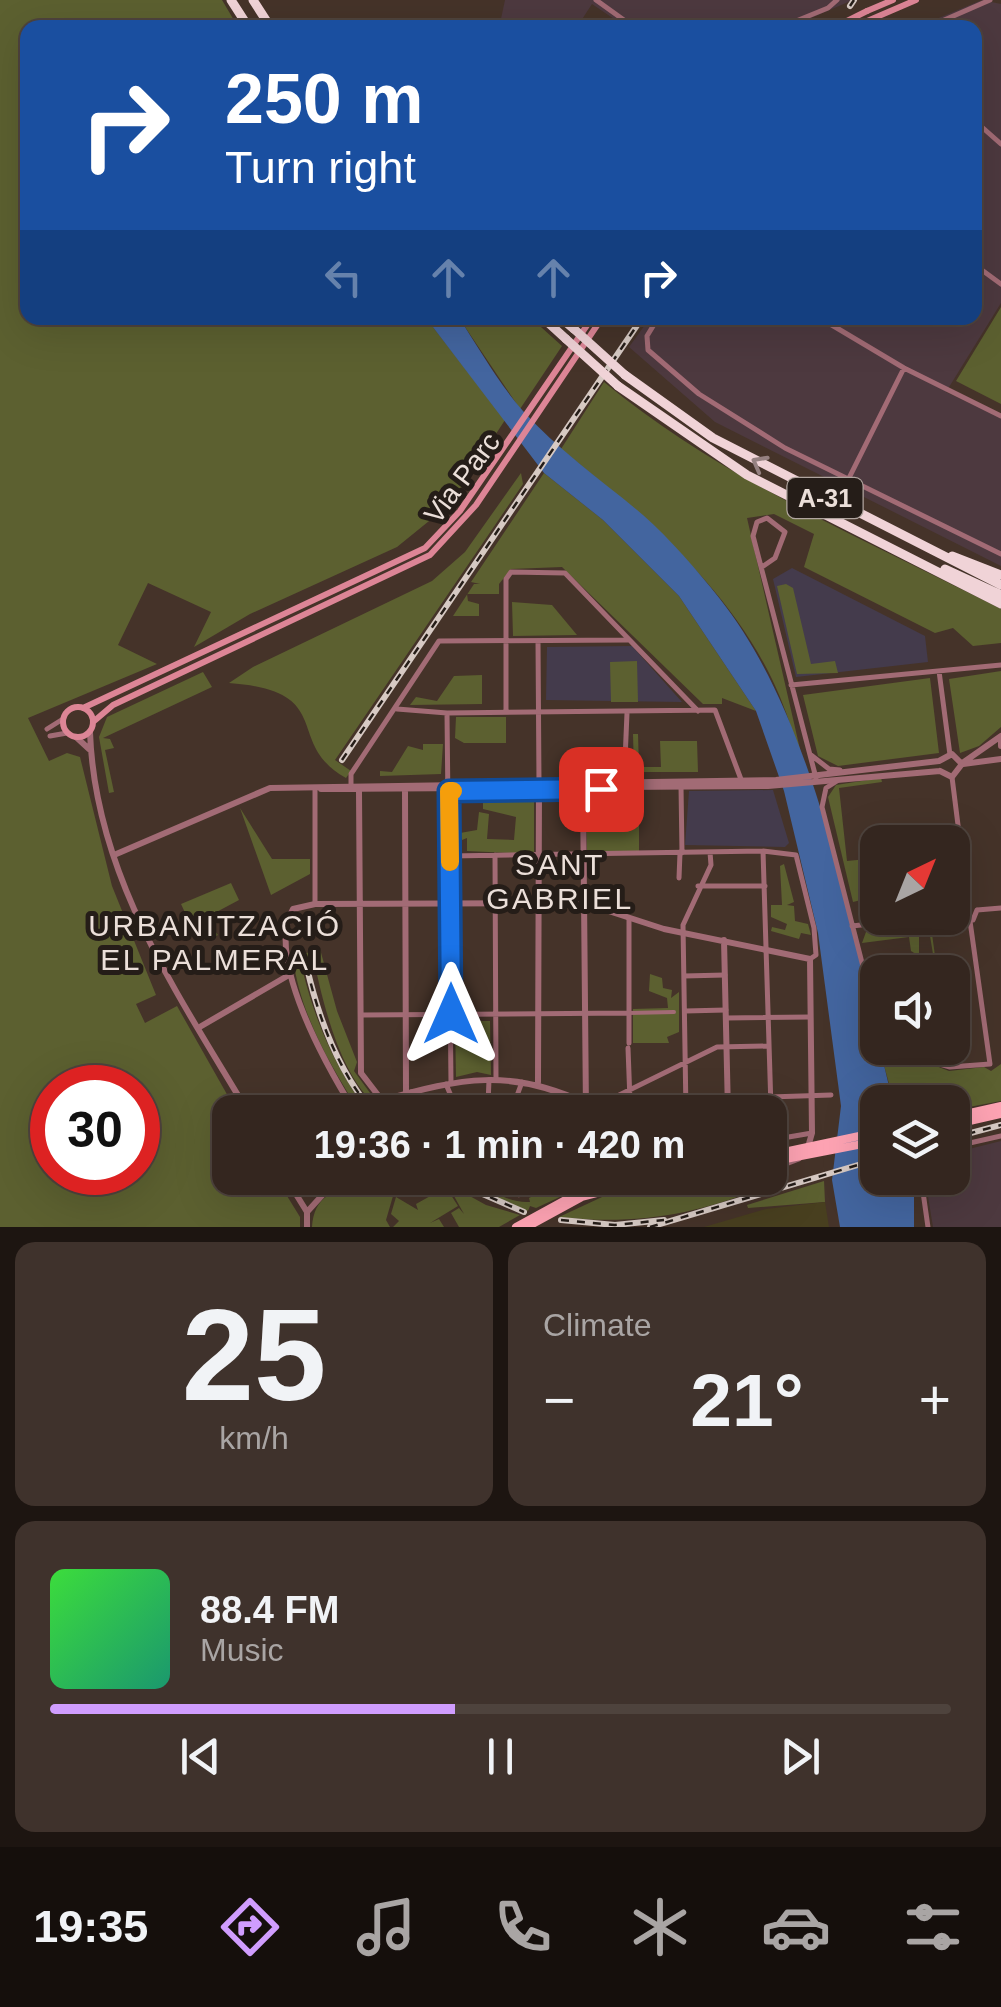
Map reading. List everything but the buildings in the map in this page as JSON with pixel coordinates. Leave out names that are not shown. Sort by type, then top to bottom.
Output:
[{"type":"highway","name":"A-31","points":[[550,325],[618,386],[705,450],[865,534],[1001,595]]},
{"type":"highway","name":"A-31","points":[[569,325],[624,374],[713,438],[1001,586]]},
{"type":"highway","points":[[865,534],[1001,604]]},
{"type":"highway","points":[[940,554],[1001,574]]},
{"type":"main road","points":[[850,20],[893,0]]},
{"type":"main road","points":[[869,20],[916,0]]},
{"type":"main road","name":"Via Parc","points":[[200,660],[425,548],[460,511],[587,325]]},
{"type":"main road","name":"Via Parc","points":[[200,660],[430,555],[467,517],[597,325]]},
{"type":"main road","points":[[200,660],[113,706],[93,722],[90,732],[76,738],[67,733],[63,719],[73,708],[83,708],[200,660]]},
{"type":"main road","points":[[83,708],[93,722]]},
{"type":"main road","points":[[970,1113],[1001,1106]]},
{"type":"main road","points":[[970,1121],[1001,1114]]},
{"type":"main road","points":[[787,1159],[860,1137]]},
{"type":"main road","points":[[787,1156],[808,1148],[860,1143]]},
{"type":"main road","points":[[516,1227],[575,1195]]},
{"type":"main road","points":[[527,1227],[590,1195]]},
{"type":"street","points":[[596,0],[623,20]]},
{"type":"street","points":[[799,20],[837,0]]},
{"type":"street","points":[[944,20],[990,0]]},
{"type":"street","points":[[982,127],[1001,144]]},
{"type":"street","points":[[654,325],[647,336],[650,355],[699,394],[785,448],[1001,554]]},
{"type":"street","points":[[832,325],[904,368],[1001,416]]},
{"type":"street","points":[[848,480],[904,368]]},
{"type":"street","points":[[762,567],[775,558],[785,532],[767,518],[754,528],[762,567],[816,778]]},
{"type":"street","points":[[506,712],[509,574],[565,573],[698,710]]},
{"type":"street","points":[[350,784],[351,774],[439,642],[630,640]]},
{"type":"street","points":[[538,641],[538,1082]]},
{"type":"street","points":[[792,685],[1001,665]]},
{"type":"street","points":[[939,671],[950,755],[962,764],[1001,759]]},
{"type":"street","points":[[396,708],[447,713],[715,710],[740,781]]},
{"type":"street","points":[[447,713],[450,1095]]},
{"type":"street","points":[[623,786],[627,713]]},
{"type":"street","points":[[63,719],[49,732],[67,733]]},
{"type":"street","points":[[90,732],[90,750],[114,855],[150,949],[238,1095]]},
{"type":"street","points":[[76,738],[90,750]]},
{"type":"street","points":[[958,825],[952,777],[962,764],[1001,741]]},
{"type":"street","points":[[809,753],[830,769],[848,772]]},
{"type":"street","points":[[682,784],[768,786],[939,761],[950,755]]},
{"type":"street","points":[[939,761],[940,771]]},
{"type":"street","points":[[816,778],[838,780],[940,771],[952,777]]},
{"type":"street","points":[[838,780],[826,788],[822,806],[860,956]]},
{"type":"street","points":[[740,781],[768,786]]},
{"type":"street","points":[[114,855],[270,788],[359,792],[449,787],[778,783]]},
{"type":"street","points":[[350,784],[359,792],[362,1073],[374,1095]]},
{"type":"street","points":[[314,788],[350,784],[449,787]]},
{"type":"street","points":[[406,790],[436,784]]},
{"type":"street","points":[[679,878],[682,784]]},
{"type":"street","points":[[539,786],[583,790],[623,786]]},
{"type":"street","points":[[314,788],[315,904]]},
{"type":"street","points":[[406,790],[404,904],[409,1093]]},
{"type":"street","points":[[583,790],[585,1095]]},
{"type":"street","points":[[344,1095],[331,1074],[288,974],[289,916],[299,906],[584,903],[684,932],[810,958],[816,954],[814,928],[796,855],[710,852],[450,856]]},
{"type":"street","points":[[685,1095],[684,932],[698,886],[711,865],[710,852]]},
{"type":"street","points":[[763,852],[771,1095]]},
{"type":"street","points":[[490,1095],[495,855]]},
{"type":"street","points":[[698,886],[764,886]]},
{"type":"street","points":[[970,906],[977,910],[1001,908]]},
{"type":"street","points":[[945,1065],[990,1064],[970,921],[977,910]]},
{"type":"street","points":[[629,918],[629,1095]]},
{"type":"street","points":[[852,926],[860,925]]},
{"type":"street","points":[[724,940],[728,1095]]},
{"type":"street","points":[[802,1157],[812,1133],[810,958]]},
{"type":"street","points":[[198,1028],[288,974]]},
{"type":"street","points":[[684,976],[726,975]]},
{"type":"street","points":[[685,1011],[768,1018],[810,1017]]},
{"type":"street","points":[[362,1015],[674,1012]]},
{"type":"street","points":[[622,1095],[717,1047],[769,1046]]},
{"type":"street","points":[[402,1095],[448,1084],[493,1080],[538,1082],[567,1095]]},
{"type":"street","points":[[519,1095],[522,1082]]},
{"type":"street","points":[[787,1098],[831,1095]]},
{"type":"street","points":[[787,1137],[812,1133]]},
{"type":"street","points":[[812,1133],[823,1148]]},
{"type":"street","points":[[970,1143],[1001,1136]]},
{"type":"street","points":[[296,1195],[307,1212],[307,1227]]},
{"type":"street","points":[[307,1212],[324,1195]]},
{"type":"street","points":[[517,1195],[522,1196]]},
{"type":"street","points":[[923,1195],[928,1227]]},
{"type":"shaded area","points":[[505,0],[853,0],[806,20],[616,20],[592,4],[582,20],[501,20]]},
{"type":"shaded area","points":[[982,0],[1001,4],[1001,303],[946,392],[1001,418],[1001,566],[715,422],[629,347],[645,325],[982,325],[982,20],[934,20]]},
{"type":"shaded area","points":[[792,568],[925,636],[928,662],[796,677],[773,579]]},
{"type":"shaded area","points":[[632,646],[682,702],[546,700],[547,647]]},
{"type":"shaded area","points":[[773,790],[789,843],[785,847],[685,845],[689,791]]},
{"type":"shaded area","points":[[1001,1141],[1001,1227],[933,1227],[928,1195],[970,1195],[970,1149]]},
{"type":"green space","points":[[0,0],[222,0],[234,20],[20,20],[20,325],[431,325],[505,420],[460,489],[397,547],[250,614],[194,647],[211,612],[148,583],[118,645],[157,664],[28,718],[49,761],[67,753],[80,757],[112,886],[156,995],[136,1004],[145,1023],[177,1006],[227,1095],[212,1095],[212,1195],[286,1195],[300,1217],[300,1227],[0,1227]]},
{"type":"green space","points":[[1001,307],[1001,404],[956,381]]},
{"type":"green space","points":[[464,325],[539,325],[562,346],[520,409]]},
{"type":"green space","points":[[604,382],[697,449],[746,478],[1001,609],[1001,643],[973,646],[953,628],[935,633],[804,567],[814,534],[774,514],[747,518],[805,771],[780,697],[740,624],[656,530],[561,449]]},
{"type":"green space","points":[[521,473],[523,484],[335,760],[351,771],[346,778],[316,750],[305,720],[284,696],[229,683],[253,667],[432,581],[465,552]]},
{"type":"green space","points":[[544,473],[603,520],[679,596],[756,711],[722,698],[722,704],[703,704],[562,567],[511,569],[499,584],[499,594],[467,594],[474,584],[480,584],[471,582]]},
{"type":"green space","points":[[786,584],[793,588],[811,664],[835,661],[838,673],[797,674],[777,586]]},
{"type":"green space","points":[[467,595],[468,601],[479,604],[479,616],[453,616]]},
{"type":"green space","points":[[512,602],[552,605],[577,635],[513,636]]},
{"type":"green space","points":[[637,661],[638,702],[611,702],[610,662]]},
{"type":"green space","points":[[1001,671],[1001,727],[979,746],[960,753],[949,679]]},
{"type":"green space","points":[[203,672],[212,687],[103,738],[110,739],[114,748],[105,750],[114,792],[109,793],[99,737],[107,717]]},
{"type":"green space","points":[[482,675],[482,704],[410,705],[416,697],[437,701],[454,676]]},
{"type":"green space","points":[[930,678],[939,753],[838,766],[818,756],[803,695]]},
{"type":"green space","points":[[456,717],[506,717],[506,743],[464,743],[455,738]]},
{"type":"green space","points":[[633,734],[638,734],[639,767],[661,767],[660,741],[697,741],[698,772],[634,772]]},
{"type":"green space","points":[[423,744],[443,744],[441,774],[380,776],[380,771],[392,772],[408,746],[423,750]]},
{"type":"green space","points":[[881,778],[882,782],[839,788],[847,861],[860,860],[860,900],[853,902],[828,797],[836,785]]},
{"type":"green space","points":[[483,793],[534,793],[534,854],[467,851],[467,838],[462,840],[460,833],[477,830],[479,812],[489,814],[487,839],[514,840],[516,817],[483,809]]},
{"type":"green space","points":[[591,795],[639,825],[639,852],[587,851],[586,798]]},
{"type":"green space","points":[[240,808],[272,859],[310,859],[310,874],[271,895]]},
{"type":"green space","points":[[784,864],[794,902],[787,905],[794,906],[795,921],[808,924],[811,935],[801,933],[799,939],[771,931],[772,927],[785,930],[787,924],[771,917],[771,905],[782,905],[780,866]]},
{"type":"green space","points":[[231,883],[239,900],[209,916],[202,914],[218,935],[213,938],[200,918],[188,919],[181,904]]},
{"type":"green space","points":[[865,935],[932,935],[935,955],[931,955],[930,936],[919,937],[919,955],[911,951],[909,937],[862,943]]},
{"type":"green space","points":[[320,949],[337,1011],[357,1062],[354,1071],[372,1095],[366,1095],[358,1085],[339,1048],[316,970],[303,972],[328,1045],[356,1095],[349,1095],[309,1018],[293,957]]},
{"type":"green space","points":[[650,974],[662,978],[663,988],[672,990],[671,998],[679,992],[679,1032],[667,1037],[669,1043],[633,1043],[633,1009],[668,1008],[667,998],[649,991]]},
{"type":"green space","points":[[455,1021],[490,1021],[491,1075],[477,1072],[456,1077]]},
{"type":"green space","points":[[1001,1064],[1001,1101],[970,1107],[970,1085],[889,1085],[884,1065],[934,1065],[949,1071],[984,1067],[991,1071]]},
{"type":"green space","points":[[824,1181],[825,1202],[748,1208],[747,1205]]},
{"type":"green space","points":[[432,1195],[451,1195],[458,1206],[430,1223],[439,1219],[444,1227],[393,1227],[399,1221],[391,1214],[396,1197],[418,1210],[416,1204]]},
{"type":"green space","points":[[453,1195],[467,1195],[520,1215],[499,1227],[459,1227],[451,1213],[459,1208],[464,1214]]},
{"type":"green space","points":[[491,1195],[530,1202],[529,1198],[535,1195],[564,1195],[536,1208],[530,1206],[528,1211]]},
{"type":"green space","points":[[606,1195],[742,1195],[661,1216],[611,1220],[559,1217]]},
{"type":"green space","points":[[326,1196],[393,1196],[386,1220],[390,1227],[312,1227],[317,1208]]},
{"type":"sand","points":[[825,1202],[829,1227],[704,1227],[766,1209]]},
{"type":"water","points":[[431,325],[463,325],[523,411],[674,545],[720,599],[755,652],[785,711],[809,774],[848,908],[860,960],[860,1065],[884,1065],[889,1085],[860,1085],[860,1195],[914,1195],[914,1227],[840,1227],[832,1180],[841,1106],[818,933],[784,791],[756,711],[679,596],[603,520],[544,473]]},
{"type":"railway","points":[[850,6],[854,0]]},
{"type":"railway","points":[[342,760],[637,325]]},
{"type":"railway","points":[[307,968],[332,1045],[360,1095]]},
{"type":"railway","points":[[970,1133],[1001,1125]]},
{"type":"railway","points":[[650,1227],[860,1164]]},
{"type":"railway","points":[[485,1195],[524,1212]]},
{"type":"railway","points":[[561,1220],[615,1225],[664,1220]]},
{"type":"slow traffic","points":[[450,862],[449,791],[453,791]]},
{"type":"district","name":"SANT GABRIEL","points":[[560,881]]},
{"type":"district","name":"URBANITZACIÓ EL PALMERAL","points":[[215,942]]},
{"type":"route","points":[[451,1014],[449,791],[601,789]]}]
